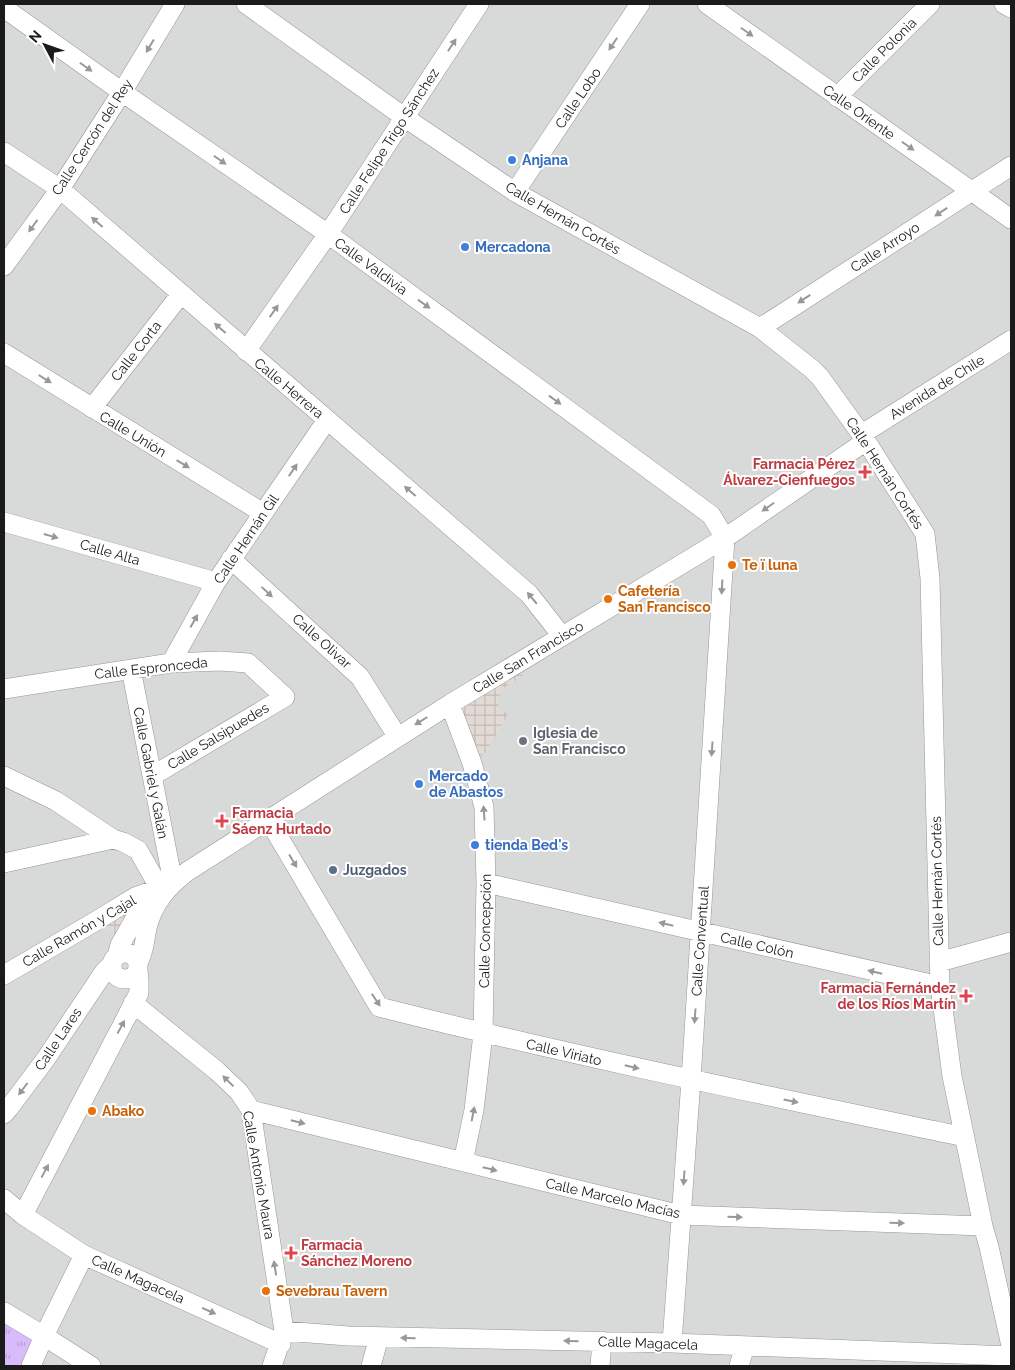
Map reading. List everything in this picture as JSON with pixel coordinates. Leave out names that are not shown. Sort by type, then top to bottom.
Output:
[{"type":"street","name":"Calle Cercón del Rey","points":[[4,266],[60,189],[175,4]]},
{"type":"street","name":"Calle Hernán Cortés","points":[[246,4],[404,117],[515,192],[760,328],[820,377],[864,437],[925,534],[930,578],[940,986],[952,1076],[983,1226],[1007,1302],[1011,1346]]},
{"type":"street","name":"Calle Felipe Trigo Sánchez","points":[[246,350],[328,234],[479,4]]},
{"type":"street","name":"Calle Lobo","points":[[515,192],[640,4]]},
{"type":"street","name":"Calle Oriente","points":[[707,4],[1011,219]]},
{"type":"street","name":"Calle Polonia","points":[[838,96],[930,4]]},
{"type":"street","points":[[1004,4],[1011,8]]},
{"type":"street","name":"Calle Valdivia","points":[[4,8],[328,234],[711,515],[725,538]]},
{"type":"street","name":"Calle Herrera","points":[[4,152],[60,189],[529,594],[562,636]]},
{"type":"street","name":"Calle Arroyo","points":[[760,328],[1011,166]]},
{"type":"street","name":"Calle Corta","points":[[92,408],[181,294]]},
{"type":"street","name":"Avenida de Chile","points":[[864,437],[1011,340]]},
{"type":"street","name":"Calle Unión","points":[[4,353],[263,513]]},
{"type":"street","name":"Calle Hernán Gil","points":[[171,663],[216,582],[327,420]]},
{"type":"street","name":"Calle San Francisco","points":[[168,881],[397,736],[725,538],[864,437]]},
{"type":"street","name":"Calle Alta","points":[[4,522],[216,582]]},
{"type":"street","name":"Calle Conventual","points":[[672,1343],[691,1080],[725,538]]},
{"type":"street","name":"Calle Olivar","points":[[231,559],[360,677],[397,736]]},
{"type":"street","name":"Calle Espronceda","points":[[4,689],[171,663],[220,661],[248,663],[285,697]]},
{"type":"street","name":"Calle Gabriel y Galán","points":[[131,669],[166,847],[168,881]]},
{"type":"street","name":"Calle Salsipuedes","points":[[152,776],[285,697]]},
{"type":"street","name":"Calle Concepción","points":[[450,704],[472,763],[484,807],[486,883],[483,1034],[474,1110],[463,1162]]},
{"type":"street","points":[[4,776],[56,801],[114,839],[138,850],[168,881],[176,880],[157,902],[150,918],[144,951],[133,977],[124,980],[117,976],[114,973],[114,960]]},
{"type":"street","name":"Calle Viriato","points":[[268,819],[379,1007],[483,1034],[691,1080],[965,1136]]},
{"type":"street","points":[[4,863],[114,839]]},
{"type":"street","points":[[138,850],[166,847]]},
{"type":"street","name":"Calle Lares","points":[[4,1114],[45,1060],[114,960],[145,901],[168,881]]},
{"type":"street","name":"Calle Ramón y Cajal","points":[[4,975],[135,897],[168,881]]},
{"type":"street","name":"Calle Colón","points":[[486,883],[940,986]]},
{"type":"street","points":[[939,962],[1011,942]]},
{"type":"street","points":[[23,1215],[139,993],[138,966]]},
{"type":"street","name":"Calle Antonio Maura","points":[[133,1003],[217,1071],[239,1092],[251,1110],[283,1337]]},
{"type":"street","name":"Calle Marcelo Macías","points":[[251,1110],[681,1215],[983,1226]]},
{"type":"street","name":"Calle Magacela","points":[[4,1199],[23,1215],[84,1255],[283,1337],[348,1336],[672,1343],[1011,1356]]},
{"type":"street","points":[[31,1366],[84,1255]]},
{"type":"street","points":[[4,1312],[91,1366]]},
{"type":"street","points":[[272,1366],[283,1337]]},
{"type":"street","points":[[371,1366],[379,1337]]},
{"type":"street","points":[[600,1366],[602,1342]]},
{"type":"street","points":[[739,1366],[745,1346]]},
{"type":"shaded area","points":[[4,4],[1011,4],[1011,1366],[4,1366]]},
{"type":"shaded area","points":[[516,664],[523,676],[505,687],[497,700],[499,708],[508,714],[486,752],[472,763],[450,704]]},
{"type":"shaded area","points":[[135,897],[123,940],[96,921]]},
{"type":"green space","points":[[4,1312],[44,1336],[31,1366],[4,1366]]},
{"type":"place","name":"Anjana","points":[[512,160]]},
{"type":"place","name":"Mercadona","points":[[465,247]]},
{"type":"place","name":"Farmacia Pérez Álvarez-Cienfuegos","points":[[865,472]]},
{"type":"place","name":"Te ï luna","points":[[732,565]]},
{"type":"place","name":"Cafetería San Francisco","points":[[608,599]]},
{"type":"place","name":"Iglesia de San Francisco","points":[[523,741]]},
{"type":"place","name":"Mercado de Abastos","points":[[419,784]]},
{"type":"place","name":"Farmacia Sáenz Hurtado","points":[[222,821]]},
{"type":"place","name":"tienda Bed's","points":[[475,845]]},
{"type":"place","name":"Juzgados","points":[[333,870]]},
{"type":"place","name":"Farmacia Fernández de los Ríos Martín","points":[[966,996]]},
{"type":"place","name":"Abako","points":[[92,1111]]},
{"type":"place","name":"Farmacia Sánchez Moreno","points":[[291,1253]]},
{"type":"place","name":"Sevebrau Tavern","points":[[266,1291]]}]
